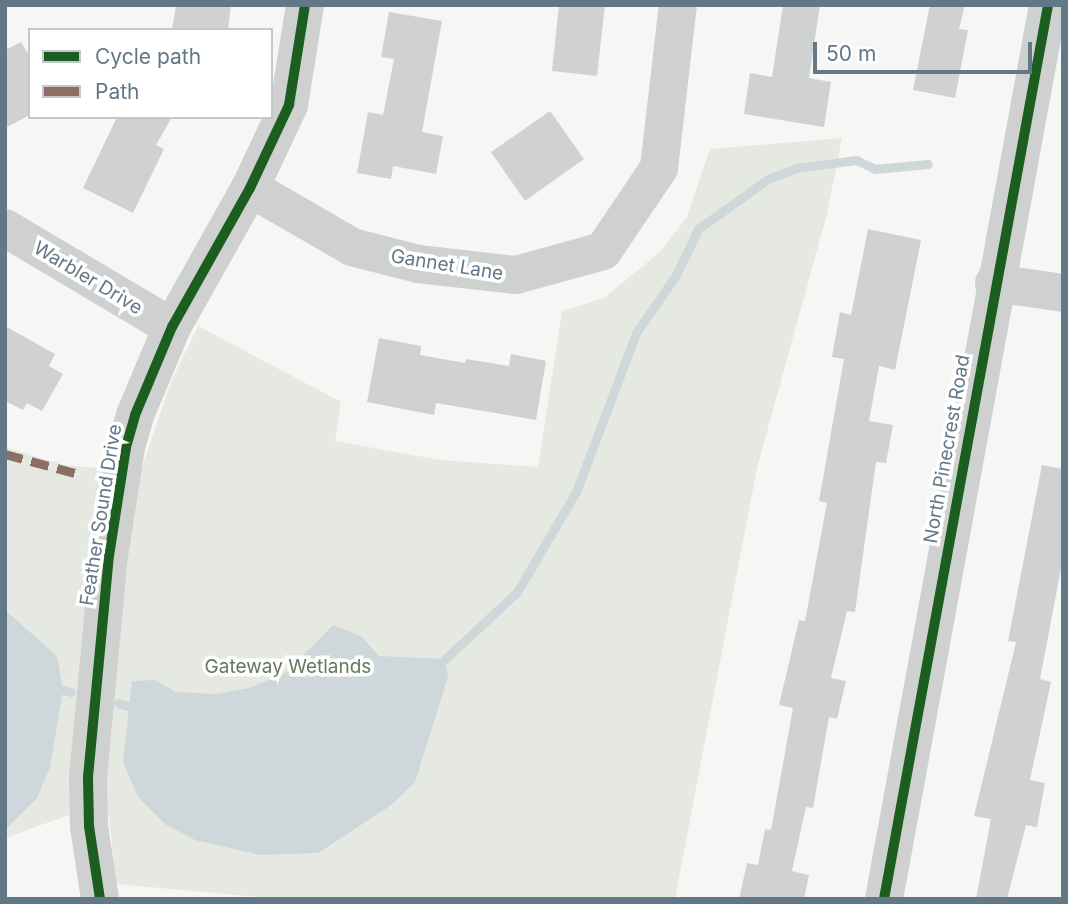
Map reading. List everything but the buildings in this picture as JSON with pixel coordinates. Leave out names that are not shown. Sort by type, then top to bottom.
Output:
[{"type":"street","name":"Feather Sound Drive","points":[[100,899],[89,826],[88,777],[109,556],[135,415],[172,327],[250,188],[289,106],[305,5]]},
{"type":"street","name":"Gannet Lane","points":[[250,188],[352,247],[418,264],[516,275],[603,251],[659,168],[678,5]]},
{"type":"street","name":"North Pinecrest Road","points":[[884,899],[994,283],[1048,5]]},
{"type":"street","name":"Warbler Drive","points":[[5,229],[172,327]]},
{"type":"street","points":[[994,283],[1063,293]]},
{"type":"green space","name":"Gateway Wetlands","points":[[842,138],[827,214],[757,468],[675,899],[282,899],[116,884],[109,817],[69,815],[5,838],[5,447],[64,465],[140,472],[172,380],[198,326],[341,402],[335,441],[440,460],[538,467],[562,311],[604,298],[661,251],[687,217],[710,149]]},
{"type":"shaded area","points":[[5,610],[57,656],[63,690],[50,767],[37,798],[5,830]]},
{"type":"shaded area","points":[[333,625],[361,636],[379,656],[445,659],[448,677],[415,782],[390,806],[318,853],[260,855],[195,840],[165,824],[138,797],[123,762],[132,681],[155,680],[176,692],[216,694],[249,688],[287,672]]},
{"type":"waterway","points":[[445,659],[517,592],[576,492],[636,333],[676,275],[698,229],[768,179],[796,168],[856,160],[875,169],[928,164]]},
{"type":"waterway","points":[[63,690],[71,692]]},
{"type":"waterway","points":[[118,703],[128,706]]},
{"type":"marked path","points":[[5,454],[75,473]]},
{"type":"cycle path","points":[[100,899],[89,826],[88,777],[109,556],[126,447],[135,415],[172,327],[250,188],[289,105],[305,5]]},
{"type":"cycle path","points":[[884,899],[1048,5]]}]
